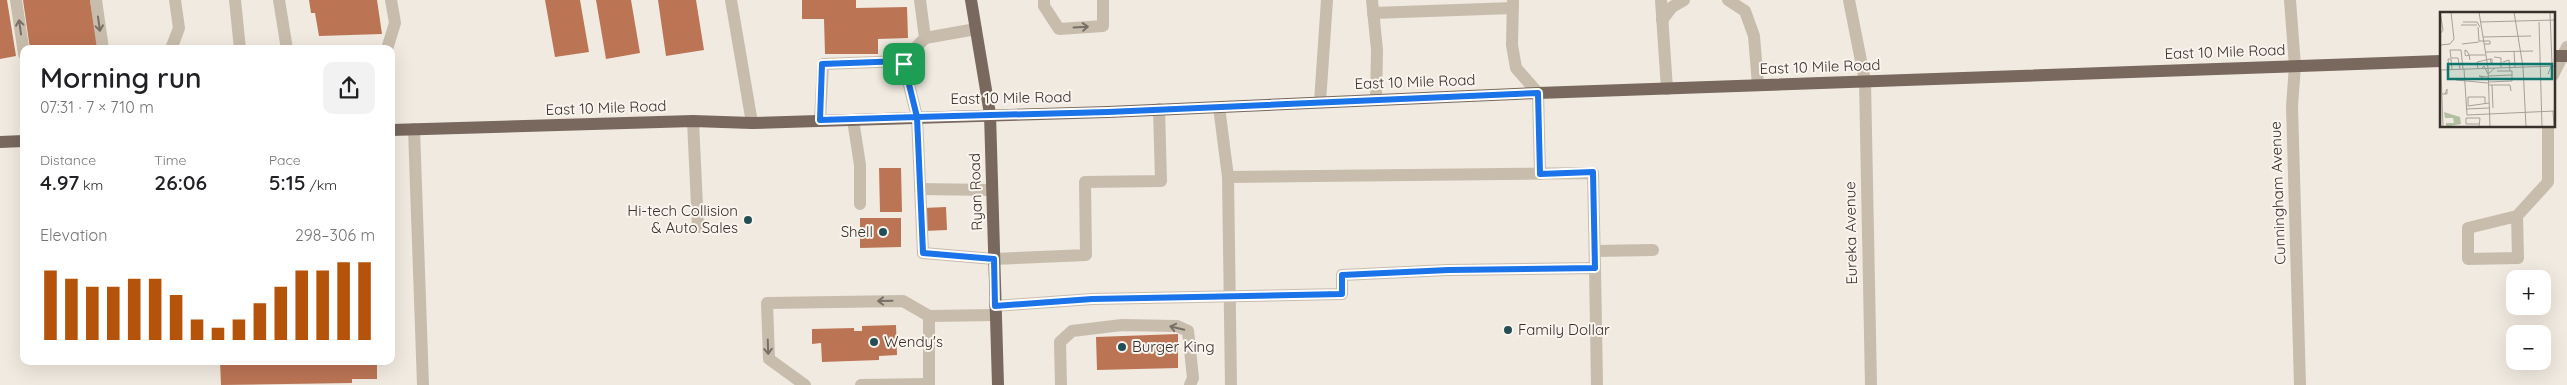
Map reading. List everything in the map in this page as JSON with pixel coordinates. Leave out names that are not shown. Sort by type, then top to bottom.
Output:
[{"type":"main road","name":"Ryan Road","points":[[971,0],[990,114],[998,385]]},
{"type":"main road","name":"East 10 Mile Road","points":[[395,130],[693,121],[752,123],[853,120],[1538,93],[2440,61]]},
{"type":"main road","points":[[0,142],[20,141]]},
{"type":"street","points":[[16,0],[23,45]]},
{"type":"street","points":[[96,0],[102,45]]},
{"type":"street","points":[[172,45],[178,28],[175,0]]},
{"type":"street","points":[[235,0],[240,45]]},
{"type":"street","points":[[279,0],[286,45]]},
{"type":"street","points":[[388,45],[395,23],[392,0]]},
{"type":"street","points":[[731,0],[752,123]]},
{"type":"street","points":[[920,0],[925,38]]},
{"type":"street","points":[[1044,0],[1044,6],[1059,29],[1103,26],[1102,0]]},
{"type":"street","points":[[1320,102],[1326,0]]},
{"type":"street","points":[[1372,0],[1377,50],[1376,100]]},
{"type":"street","points":[[1661,0],[1667,89]]},
{"type":"street","points":[[1662,20],[1672,7],[1684,0]]},
{"type":"street","points":[[1728,0],[1745,11],[1754,36],[1758,85]]},
{"type":"street","name":"Eureka Avenue","points":[[1849,0],[1864,81],[1871,385]]},
{"type":"street","name":"Cunningham Avenue","points":[[2290,0],[2294,66],[2292,106],[2300,385]]},
{"type":"street","points":[[1373,13],[1461,5],[1513,4],[1512,45],[1516,68],[1538,93],[1540,174]]},
{"type":"street","points":[[820,120],[822,64],[903,61],[925,38],[976,29]]},
{"type":"street","points":[[2554,73],[2563,54]]},
{"type":"street","points":[[903,61],[917,117],[923,253],[994,259],[1086,255],[1085,182],[1160,181],[1159,109]]},
{"type":"street","points":[[1219,107],[1228,177],[1231,385]]},
{"type":"street","points":[[853,120],[860,165],[860,204]]},
{"type":"street","points":[[693,121],[698,227]]},
{"type":"street","points":[[2517,216],[2518,258],[2468,259],[2468,228],[2517,216],[2548,182],[2548,128]]},
{"type":"street","points":[[414,129],[423,385]]},
{"type":"street","points":[[1228,177],[1593,172],[1597,385]]},
{"type":"street","points":[[920,189],[992,190]]},
{"type":"street","points":[[1595,251],[1653,250]]},
{"type":"street","points":[[805,385],[769,359],[767,303],[903,301],[929,316],[996,311],[1092,299],[1342,294],[1342,275],[1448,270],[1595,268]]},
{"type":"street","points":[[861,385],[929,384],[929,316]]},
{"type":"street","points":[[1061,385],[1060,342],[1072,331],[1122,325],[1177,326],[1188,331],[1193,378],[1190,385]]},
{"type":"building","points":[[0,0],[7,0],[16,56],[0,59]]},
{"type":"building","points":[[23,0],[90,0],[97,45],[29,45]]},
{"type":"building","points":[[309,0],[377,0],[382,34],[319,36],[315,13],[311,13]]},
{"type":"building","points":[[545,0],[580,0],[589,52],[555,57]]},
{"type":"building","points":[[596,0],[631,0],[640,53],[606,59]]},
{"type":"building","points":[[658,0],[696,0],[704,50],[666,56]]},
{"type":"building","points":[[802,0],[856,0],[856,8],[907,7],[908,38],[878,39],[878,54],[825,54],[824,19],[802,19]]},
{"type":"building","points":[[879,168],[901,168],[902,212],[880,212]]},
{"type":"building","points":[[946,207],[947,230],[924,231],[923,208]]},
{"type":"building","points":[[860,218],[901,218],[901,247],[860,248]]},
{"type":"building","points":[[896,325],[897,355],[879,356],[879,360],[822,362],[821,343],[812,344],[812,329],[854,328],[854,331],[862,331],[862,326]]},
{"type":"building","points":[[1178,334],[1178,368],[1097,370],[1096,337]]},
{"type":"building","points":[[220,365],[377,365],[377,379],[352,379],[352,383],[221,385]]},
{"type":"place","name":"Hi-tech Collision & Auto Sales","points":[[748,220]]},
{"type":"place","name":"Shell","points":[[883,232]]},
{"type":"place","name":"Family Dollar","points":[[1508,330]]},
{"type":"place","name":"Wendy's","points":[[874,342]]},
{"type":"place","name":"Burger King","points":[[1122,347]]},
{"type":"route","points":[[904,64],[903,61],[822,64],[820,120],[917,117],[923,253],[994,259],[995,306],[1092,299],[1342,294],[1342,275],[1448,270],[1595,268],[1593,172],[1540,174],[1538,93],[1108,112],[917,117],[904,64]]}]
